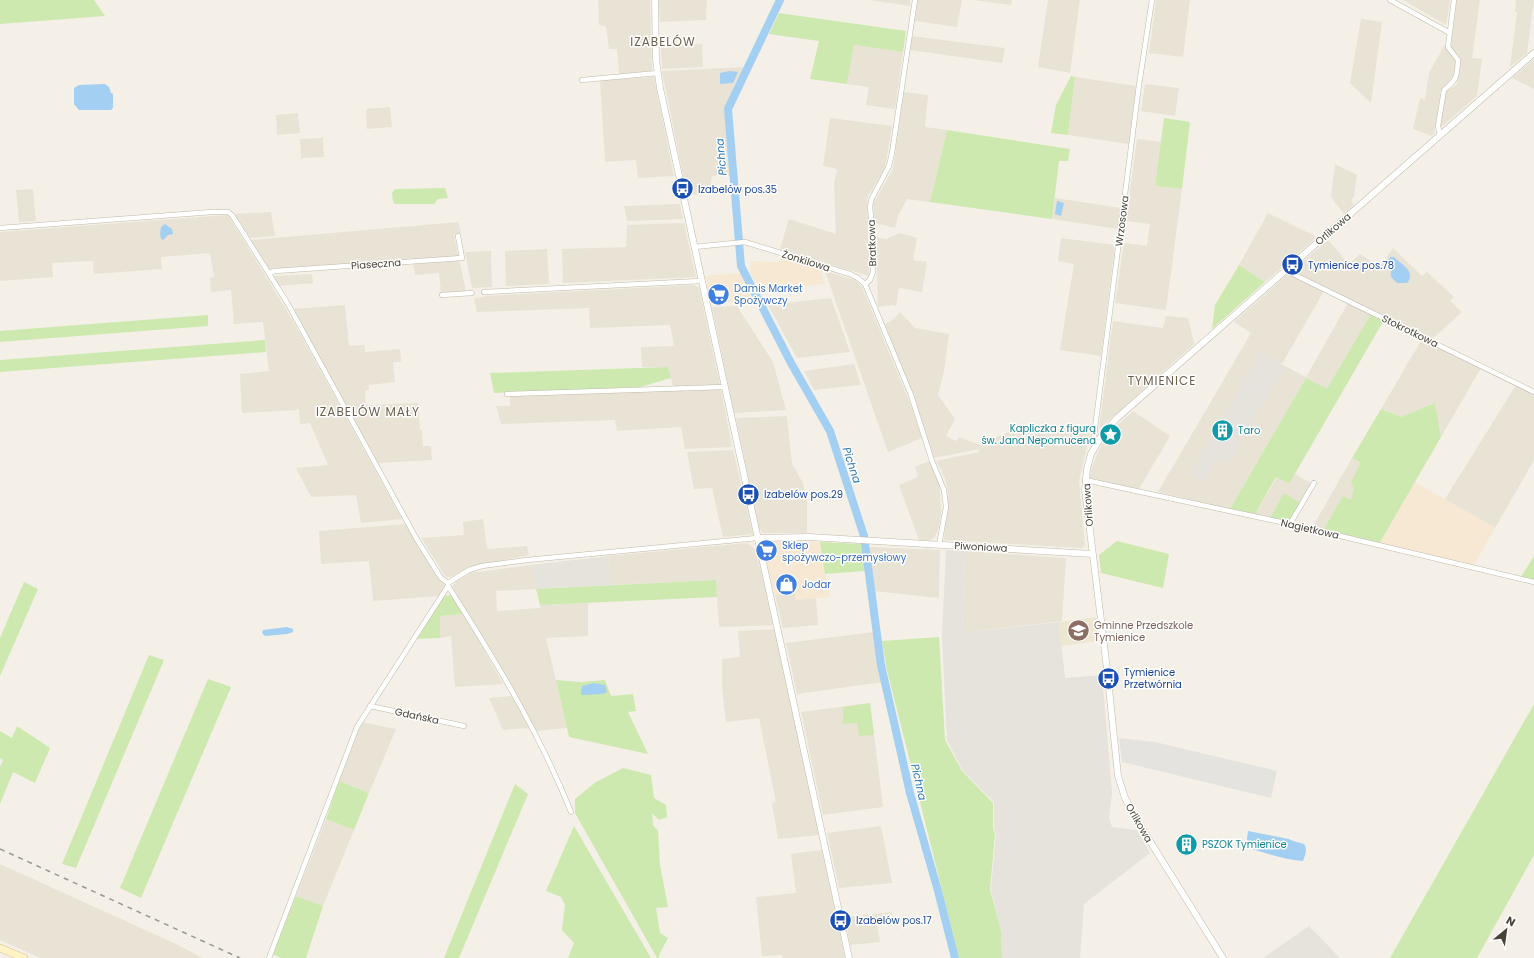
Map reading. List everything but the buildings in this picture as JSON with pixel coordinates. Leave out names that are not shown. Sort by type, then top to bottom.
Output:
[{"type":"main road","points":[[0,948],[24,958]]},
{"type":"street","points":[[655,0],[658,73],[701,281],[757,538],[780,635],[849,958]]},
{"type":"street","name":"Bratkowa","points":[[865,284],[870,280],[873,272],[874,253],[870,206],[872,198],[889,166],[892,153],[915,0]]},
{"type":"street","name":"Wrzosowa","points":[[1097,442],[1094,437],[1095,428],[1139,85],[1152,0]]},
{"type":"street","points":[[1390,0],[1450,33]]},
{"type":"street","points":[[1440,135],[1438,126],[1444,90],[1454,82],[1457,76],[1458,60],[1448,47],[1454,0]]},
{"type":"street","name":"Orlikowa","points":[[1223,958],[1138,822],[1125,798],[1121,787],[1116,758],[1107,669],[1086,505],[1086,480],[1091,454],[1097,442],[1117,418],[1534,53]]},
{"type":"street","points":[[582,80],[658,73]]},
{"type":"street","points":[[0,228],[212,212],[228,212],[232,215],[288,304],[416,538],[441,578],[448,584],[534,732],[556,774],[571,812]]},
{"type":"street","name":"Piaseczna","points":[[269,274],[275,271],[462,258],[458,236]]},
{"type":"street","name":"Żonkilowa","points":[[694,247],[745,242],[850,274],[865,284]]},
{"type":"street","name":"Stokrotkowa","points":[[1288,269],[1293,274],[1534,392]]},
{"type":"street","points":[[484,292],[701,281]]},
{"type":"street","points":[[865,284],[911,395],[932,461],[944,490],[946,507],[940,545]]},
{"type":"street","points":[[442,295],[472,293]]},
{"type":"street","points":[[507,394],[724,386]]},
{"type":"street","name":"Nagietkowa","points":[[1086,480],[1290,524],[1534,582]]},
{"type":"street","points":[[1290,524],[1314,483]]},
{"type":"street","name":"Piwoniowa","points":[[757,538],[809,537],[1092,554]]},
{"type":"street","points":[[269,958],[354,733],[448,584],[476,568],[497,564],[757,538]]},
{"type":"street","name":"Gdańska","points":[[370,706],[464,726]]},
{"type":"shaded area","points":[[598,0],[650,0],[652,71],[619,74],[617,49],[609,49],[606,26],[599,25]]},
{"type":"shaded area","points":[[659,0],[707,0],[706,20],[660,22]]},
{"type":"shaded area","points":[[869,0],[910,0],[910,6]]},
{"type":"shaded area","points":[[918,0],[962,0],[957,27],[915,21]]},
{"type":"shaded area","points":[[973,0],[1012,0],[1011,5]]},
{"type":"shaded area","points":[[1048,0],[1080,0],[1070,73],[1038,67]]},
{"type":"shaded area","points":[[1156,0],[1190,0],[1183,57],[1149,53]]},
{"type":"shaded area","points":[[1403,0],[1450,0],[1446,25]]},
{"type":"shaded area","points":[[1456,0],[1480,0],[1472,58],[1482,59],[1477,96],[1440,128],[1445,94],[1447,90],[1457,85],[1461,58],[1451,47]]},
{"type":"shaded area","points":[[1516,0],[1534,0],[1527,53],[1510,67],[1517,12],[1515,12]]},
{"type":"shaded area","points":[[1361,19],[1382,22],[1371,103],[1350,83]]},
{"type":"shaded area","points":[[912,36],[1005,48],[1002,63],[910,50]]},
{"type":"shaded area","points":[[702,44],[703,67],[662,69],[661,47]]},
{"type":"shaded area","points":[[854,45],[903,52],[895,109],[866,105],[869,87],[847,84]]},
{"type":"shaded area","points":[[1444,46],[1457,60],[1454,76],[1445,87],[1441,89],[1434,134],[1432,136],[1413,129],[1420,98],[1425,100],[1429,73]]},
{"type":"shaded area","points":[[1534,59],[1534,89],[1512,78]]},
{"type":"shaded area","points":[[746,67],[727,109],[733,175],[712,176],[709,194],[687,195],[662,71]]},
{"type":"shaded area","points":[[654,77],[674,176],[638,178],[636,160],[605,162],[600,80]]},
{"type":"shaded area","points":[[1075,77],[1136,86],[1129,144],[1068,135]]},
{"type":"shaded area","points":[[1145,84],[1179,88],[1175,116],[1141,111]]},
{"type":"shaded area","points":[[904,92],[928,95],[925,127],[947,130],[930,202],[907,199],[898,216],[895,228],[875,223],[873,204],[893,169]]},
{"type":"shaded area","points":[[390,107],[392,127],[367,129],[366,109]]},
{"type":"shaded area","points":[[298,113],[300,133],[277,135],[276,115]]},
{"type":"shaded area","points":[[830,118],[892,126],[885,168],[868,196],[869,276],[780,249],[789,219],[836,234],[834,184],[837,169],[823,166]]},
{"type":"shaded area","points":[[323,138],[324,157],[301,158],[300,139]]},
{"type":"shaded area","points":[[1137,139],[1161,142],[1155,186],[1182,189],[1166,310],[1115,303],[1124,243],[1147,246],[1150,224],[1126,221]]},
{"type":"shaded area","points":[[1335,164],[1357,175],[1354,197],[1351,200],[1354,205],[1344,214],[1331,197]]},
{"type":"shaded area","points":[[33,189],[36,221],[19,222],[16,190]]},
{"type":"shaded area","points":[[1055,198],[1121,208],[1118,229],[1052,219]]},
{"type":"shaded area","points":[[680,204],[683,219],[627,221],[624,206]]},
{"type":"shaded area","points":[[271,212],[275,236],[250,238],[235,214]]},
{"type":"shaded area","points":[[1268,213],[1317,237],[1265,282],[1239,265]]},
{"type":"shaded area","points":[[228,215],[292,319],[402,519],[361,523],[356,495],[311,497],[296,468],[328,465],[310,423],[300,424],[299,410],[242,413],[240,374],[269,371],[263,322],[234,324],[231,290],[211,292],[210,278],[214,277],[210,253],[161,257],[162,269],[94,274],[93,261],[52,263],[53,277],[0,281],[0,232]]},
{"type":"shaded area","points":[[458,222],[461,233],[454,234],[458,257],[270,270],[251,240]]},
{"type":"shaded area","points":[[684,223],[696,277],[563,283],[562,249],[626,247],[627,225]]},
{"type":"shaded area","points":[[900,233],[917,238],[913,260],[927,262],[922,292],[899,288],[896,306],[892,305],[878,307],[876,237],[886,239]]},
{"type":"shaded area","points":[[1061,238],[1115,245],[1101,356],[1060,350],[1074,264],[1058,261]]},
{"type":"shaded area","points":[[1328,240],[1349,264],[1360,254],[1380,267],[1393,248],[1422,276],[1427,272],[1454,297],[1450,301],[1462,312],[1431,340],[1292,271]]},
{"type":"shaded area","points":[[547,249],[549,284],[506,286],[505,251]]},
{"type":"shaded area","points":[[491,251],[492,287],[472,288],[465,252]]},
{"type":"shaded area","points":[[783,258],[820,269],[825,284],[761,291],[750,272],[751,261],[778,262]]},
{"type":"shaded area","points":[[459,260],[466,291],[441,293],[439,273],[415,275],[413,263]]},
{"type":"shaded area","points":[[825,271],[852,279],[858,282],[862,287],[912,408],[922,438],[888,452]]},
{"type":"shaded area","points":[[743,273],[758,301],[711,303],[705,276]]},
{"type":"shaded area","points":[[312,274],[313,283],[279,286],[274,276]]},
{"type":"shaded area","points":[[1288,274],[1324,291],[1282,364],[1261,352],[1190,474],[1203,481],[1217,459],[1227,465],[1285,366],[1306,377],[1348,303],[1371,314],[1327,390],[1306,378],[1230,509],[1158,492],[1251,333],[1234,322]]},
{"type":"shaded area","points":[[694,285],[699,288],[720,385],[673,386],[668,367],[642,367],[641,347],[674,346],[670,325],[590,328],[589,308],[477,312],[474,298],[485,296]]},
{"type":"shaded area","points":[[831,298],[850,352],[797,358],[768,305]]},
{"type":"shaded area","points":[[345,305],[349,346],[364,345],[365,352],[400,349],[401,362],[393,362],[395,382],[369,385],[369,390],[365,390],[366,405],[418,403],[423,446],[431,446],[432,460],[378,463],[354,423],[293,309]]},
{"type":"shaded area","points":[[737,306],[773,362],[786,410],[734,413],[712,307]]},
{"type":"shaded area","points":[[900,312],[915,328],[949,334],[944,371],[938,395],[955,419],[946,436],[956,441],[959,437],[981,445],[1011,431],[1030,429],[1091,430],[1079,481],[1085,545],[1082,548],[944,540],[948,493],[945,478],[936,461],[979,452],[979,449],[934,458],[885,324],[893,320]]},
{"type":"shaded area","points":[[1166,316],[1188,318],[1194,344],[1099,429],[1113,321],[1163,328]]},
{"type":"shaded area","points":[[1422,339],[1481,368],[1441,437],[1435,403],[1401,417],[1381,409]]},
{"type":"shaded area","points":[[1261,352],[1285,366],[1227,465],[1217,459],[1204,481],[1190,474]]},
{"type":"shaded area","points":[[854,364],[861,385],[814,390],[804,371]]},
{"type":"shaded area","points":[[1516,385],[1534,394],[1534,460],[1495,528],[1445,499]]},
{"type":"shaded area","points":[[721,389],[732,447],[685,449],[681,427],[617,431],[615,420],[501,424],[496,406],[510,406],[510,396]]},
{"type":"shaded area","points":[[1133,411],[1170,436],[1139,489],[1089,478],[1095,459],[1105,437]]},
{"type":"shaded area","points":[[787,416],[792,464],[803,483],[807,501],[807,533],[763,533],[759,529],[736,418]]},
{"type":"shaded area","points":[[733,450],[753,534],[723,537],[712,488],[694,489],[687,452]]},
{"type":"shaded area","points":[[1352,458],[1371,468],[1334,533],[1312,528]]},
{"type":"shaded area","points":[[929,461],[939,482],[941,512],[939,527],[934,538],[931,540],[919,540],[899,485],[918,477],[915,467]]},
{"type":"shaded area","points":[[1295,474],[1311,483],[1300,503],[1284,494],[1270,518],[1255,514],[1277,477],[1289,484]]},
{"type":"shaded area","points":[[1415,482],[1495,528],[1473,566],[1379,544]]},
{"type":"shaded area","points":[[483,519],[487,549],[527,546],[529,555],[470,567],[451,577],[446,577],[421,538],[464,535],[463,522]]},
{"type":"shaded area","points":[[405,524],[445,586],[439,596],[373,601],[369,561],[321,564],[319,531]]},
{"type":"shaded area","points":[[765,541],[820,542],[830,597],[796,600],[795,593],[775,595],[762,544]]},
{"type":"shaded area","points":[[747,543],[755,549],[775,625],[719,627],[716,580],[610,585],[608,556]]},
{"type":"shaded area","points":[[867,547],[940,550],[939,598],[874,591]]},
{"type":"shaded area","points":[[946,550],[965,551],[962,633],[1059,622],[1065,678],[1102,675],[1112,792],[1109,818],[1112,827],[1137,830],[1150,853],[1084,904],[1080,958],[1002,958],[1001,931],[991,889],[996,835],[994,828],[994,802],[963,771],[947,740],[942,636]]},
{"type":"shaded area","points":[[965,551],[1066,558],[1062,621],[962,633]]},
{"type":"shaded area","points":[[608,556],[610,585],[536,589],[531,565]]},
{"type":"shaded area","points":[[531,565],[536,589],[496,591],[497,611],[540,608],[540,605],[588,603],[588,636],[546,638],[567,728],[536,731],[478,629],[452,587],[456,581],[471,573]]},
{"type":"shaded area","points":[[795,593],[796,600],[816,598],[818,625],[783,628],[775,595]]},
{"type":"shaded area","points":[[464,614],[503,684],[455,687],[451,636],[440,638],[440,616]]},
{"type":"shaded area","name":"Gminne Przedszkole Tymienice","points":[[1096,617],[1098,641],[1061,646],[1059,622]]},
{"type":"shaded area","points":[[775,629],[819,835],[778,839],[772,803],[776,802],[759,718],[726,722],[722,687],[722,659],[740,657],[738,631]]},
{"type":"shaded area","points":[[874,632],[883,682],[797,694],[786,643]]},
{"type":"shaded area","points":[[512,696],[529,728],[503,730],[489,698]]},
{"type":"shaded area","points":[[870,703],[883,807],[823,815],[801,712]]},
{"type":"shaded area","points":[[362,722],[396,729],[369,793],[339,781]]},
{"type":"shaded area","points":[[1119,738],[1155,742],[1277,771],[1271,798],[1122,762]]},
{"type":"shaded area","points":[[326,819],[354,830],[323,906],[296,896]]},
{"type":"shaded area","points":[[881,826],[892,883],[839,888],[827,833]]},
{"type":"shaded area","points":[[822,850],[845,958],[783,958],[782,955],[762,956],[756,897],[796,893],[791,854]]},
{"type":"shaded area","points":[[0,864],[174,943],[203,958],[41,958],[0,940]]},
{"type":"shaded area","points":[[892,912],[893,923],[877,924],[880,942],[850,945],[845,917]]},
{"type":"shaded area","points":[[1309,926],[1340,958],[1263,958]]},
{"type":"green space","points":[[0,0],[94,0],[105,16],[0,24]]},
{"type":"green space","points":[[779,13],[906,31],[903,52],[854,45],[847,84],[810,79],[819,41],[769,34]]},
{"type":"green space","points":[[1071,76],[1075,77],[1068,135],[1051,133],[1056,105]]},
{"type":"green space","points":[[1164,118],[1190,122],[1182,189],[1155,186]]},
{"type":"green space","points":[[947,130],[1070,149],[1068,161],[1059,161],[1052,219],[930,202]]},
{"type":"green space","points":[[445,188],[448,198],[438,199],[434,204],[395,204],[393,202],[392,193],[395,189]]},
{"type":"green space","points":[[1239,265],[1265,282],[1212,329],[1215,305]]},
{"type":"green space","points":[[1371,314],[1384,320],[1289,484],[1276,477],[1255,514],[1230,509],[1306,378],[1327,389]]},
{"type":"green space","points":[[208,315],[208,326],[0,342],[0,331]]},
{"type":"green space","points":[[265,340],[266,352],[0,372],[0,360]]},
{"type":"green space","points":[[668,367],[671,378],[640,387],[494,393],[490,373]]},
{"type":"green space","points":[[1435,403],[1441,437],[1379,544],[1323,531],[1343,496],[1351,500],[1354,488],[1351,482],[1361,463],[1352,458],[1381,409],[1401,417]]},
{"type":"green space","points":[[1284,493],[1300,503],[1288,522],[1270,518]]},
{"type":"green space","points":[[1117,541],[1169,554],[1163,588],[1101,573],[1099,555]]},
{"type":"green space","points":[[820,542],[861,544],[865,571],[825,574]]},
{"type":"green space","points":[[1534,556],[1534,580],[1521,577]]},
{"type":"green space","points":[[716,580],[717,597],[540,605],[536,589]]},
{"type":"green space","points":[[24,582],[38,589],[0,676],[0,638]]},
{"type":"green space","points":[[451,595],[464,614],[440,616],[440,638],[416,639],[444,596]]},
{"type":"green space","points":[[939,637],[945,740],[962,771],[993,803],[993,828],[995,835],[990,889],[1001,931],[1002,958],[959,958],[887,670],[882,641]]},
{"type":"green space","points":[[149,655],[164,660],[76,868],[62,864]]},
{"type":"green space","points":[[208,679],[231,687],[141,898],[120,888]]},
{"type":"green space","points":[[556,680],[581,682],[605,680],[611,696],[633,694],[636,711],[628,712],[648,754],[569,737]]},
{"type":"green space","points":[[870,703],[874,735],[859,736],[857,723],[843,724],[843,707]]},
{"type":"green space","points":[[1534,704],[1534,855],[1477,958],[1390,958]]},
{"type":"green space","points":[[17,726],[50,748],[35,783],[13,772],[0,804],[0,767],[3,760],[0,758],[0,731],[12,738]]},
{"type":"green space","points":[[623,768],[651,775],[654,798],[666,805],[667,817],[659,820],[652,813],[653,825],[658,831],[660,865],[668,907],[656,908],[660,933],[668,938],[659,955],[659,958],[657,958],[575,813],[575,799],[596,782]]},
{"type":"green space","points":[[339,781],[369,793],[354,830],[326,819]]},
{"type":"green space","points":[[515,784],[528,794],[459,958],[444,958]]},
{"type":"green space","points":[[574,826],[651,958],[568,958],[574,943],[562,930],[565,905],[561,897],[546,891]]},
{"type":"green space","points":[[296,896],[323,906],[306,958],[281,958],[273,954]]},
{"type":"water","points":[[730,71],[738,72],[733,83],[720,84],[720,73]]},
{"type":"water","points":[[105,84],[109,87],[111,93],[113,94],[113,108],[111,110],[79,110],[74,104],[74,88],[79,85]]},
{"type":"water","points":[[1057,201],[1064,203],[1061,216],[1055,214]]},
{"type":"water","points":[[165,224],[172,229],[173,234],[168,235],[163,240],[161,239],[160,230]]},
{"type":"water","points":[[1390,257],[1394,257],[1407,268],[1410,279],[1407,283],[1397,283],[1392,277],[1389,262]]},
{"type":"water","points":[[287,627],[293,629],[293,632],[265,636],[262,633],[263,630]]},
{"type":"water","points":[[594,683],[605,685],[607,692],[602,694],[581,694],[582,686]]},
{"type":"water","points":[[1248,831],[1289,839],[1304,844],[1306,850],[1303,861],[1283,858],[1251,849],[1247,839]]},
{"type":"waterway","name":"Pichna","points":[[780,0],[728,109],[741,266],[791,363],[830,431],[864,536],[881,665],[910,793],[938,891],[955,958]]},
{"type":"railway","points":[[0,849],[240,958]]},
{"type":"place","name":"Izabelów pos.35","points":[[682,189]]},
{"type":"place","name":"Tymienice pos.78","points":[[1292,265]]},
{"type":"place","name":"Damis Market Spożywczy","points":[[718,294]]},
{"type":"place","name":"Taro","points":[[1222,430]]},
{"type":"place","name":"Kapliczka z figurą św. Jana Nepomucena","points":[[1111,434]]},
{"type":"place","name":"Izabelów pos.29","points":[[748,494]]},
{"type":"place","name":"Sklep spożywczo-przemysłowy","points":[[766,551]]},
{"type":"place","name":"Jodar","points":[[786,584]]},
{"type":"place","name":"Gminne Przedszkole Tymienice","points":[[1079,631]]},
{"type":"place","name":"Tymienice Przetwórnia","points":[[1108,678]]},
{"type":"place","name":"PSZOK Tymienice","points":[[1186,844]]},
{"type":"place","name":"Izabelów pos.17","points":[[841,920]]},
{"type":"district","name":"IZABELÓW","points":[[663,41]]},
{"type":"district","name":"TYMIENICE","points":[[1162,380]]},
{"type":"district","name":"IZABELÓW MAŁY","points":[[368,411]]}]
